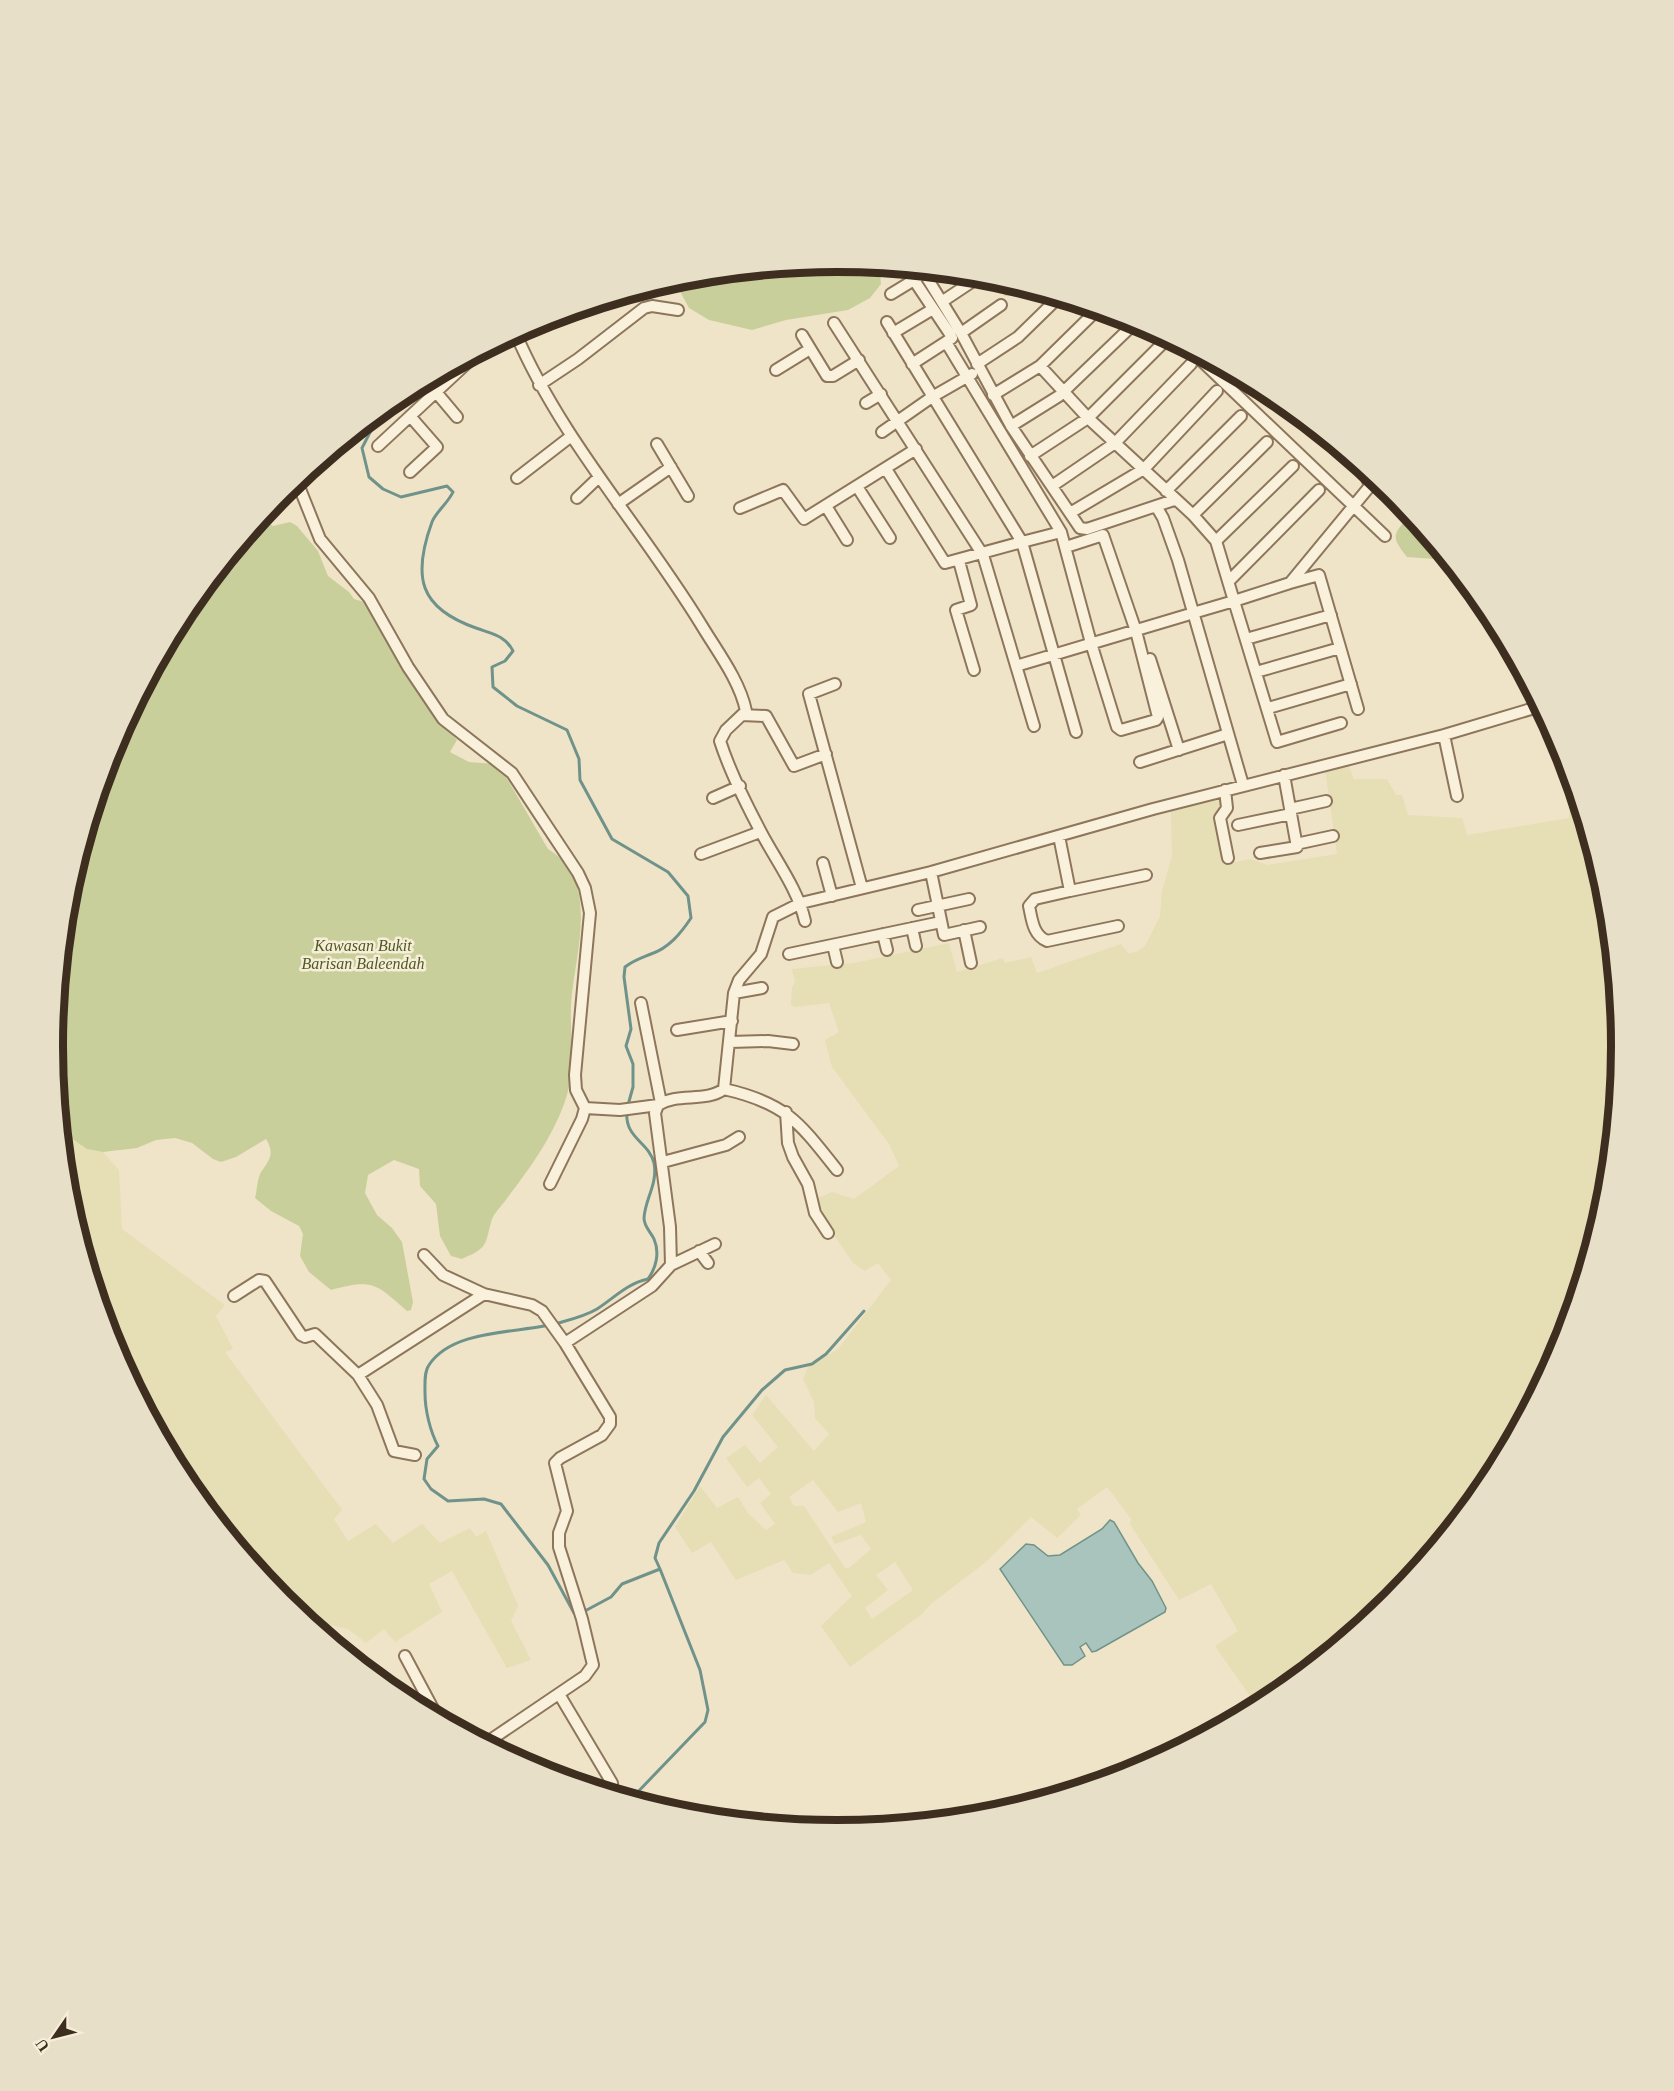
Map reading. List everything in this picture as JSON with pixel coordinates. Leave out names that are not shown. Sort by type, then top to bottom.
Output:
[{"type":"street","points":[[891,294],[919,276]]},
{"type":"street","points":[[929,277],[1011,426],[1080,528],[1087,529],[1174,500]]},
{"type":"street","points":[[912,364],[952,337],[914,280]]},
{"type":"street","points":[[943,302],[971,283]]},
{"type":"street","points":[[882,432],[932,397],[968,376],[1018,337],[1053,303]]},
{"type":"street","points":[[961,333],[1001,305]]},
{"type":"street","points":[[539,385],[578,359],[644,308],[652,306],[678,310]]},
{"type":"street","points":[[893,333],[933,309]]},
{"type":"street","points":[[993,395],[1040,366],[1092,315]]},
{"type":"street","points":[[834,322],[983,555],[1034,726]]},
{"type":"street","points":[[886,322],[1022,542],[1052,655],[1076,732]]},
{"type":"street","points":[[1011,426],[1063,392],[1129,329]]},
{"type":"street","points":[[802,335],[829,377],[859,360]]},
{"type":"street","points":[[518,340],[539,385],[570,437],[675,582],[726,665],[745,703],[746,711],[726,730],[720,741],[725,759],[740,786],[760,832],[801,903],[805,921]]},
{"type":"street","points":[[946,342],[1061,532],[1091,644],[1117,727],[1121,730],[1158,717],[1138,630],[1107,522]]},
{"type":"street","points":[[1030,456],[1089,418],[1163,343]]},
{"type":"street","points":[[776,370],[810,349]]},
{"type":"street","points":[[1052,486],[1115,443],[1191,364]]},
{"type":"street","points":[[1040,366],[1089,418],[1174,500],[1193,515],[1216,541],[1277,742],[1341,723]]},
{"type":"street","points":[[1206,366],[1385,536]]},
{"type":"street","points":[[378,446],[460,370]]},
{"type":"street","points":[[1070,513],[1144,470],[1217,391]]},
{"type":"street","points":[[436,392],[457,417]]},
{"type":"street","points":[[866,403],[881,394]]},
{"type":"street","points":[[410,416],[437,447],[410,472]]},
{"type":"street","points":[[1166,491],[1241,416]]},
{"type":"street","points":[[517,478],[570,437]]},
{"type":"street","points":[[1193,515],[1267,442]]},
{"type":"street","points":[[657,444],[688,496]]},
{"type":"street","points":[[740,508],[783,490],[804,519],[858,488],[916,449]]},
{"type":"street","points":[[1216,541],[1293,466]]},
{"type":"street","points":[[618,504],[671,467]]},
{"type":"street","points":[[886,469],[945,563],[983,555],[1061,532]]},
{"type":"street","points":[[577,498],[599,477]]},
{"type":"street","points":[[1290,583],[1369,485]]},
{"type":"street","points":[[301,488],[320,539],[369,598],[436,709],[453,727],[512,773],[585,888],[590,913],[575,1075],[576,1090],[585,1108],[582,1119],[550,1184]]},
{"type":"street","points":[[858,488],[890,538]]},
{"type":"street","points":[[1229,581],[1319,490]]},
{"type":"street","points":[[1156,506],[1157,520],[1174,561],[1240,786]]},
{"type":"street","points":[[826,507],[847,540]]},
{"type":"street","points":[[1066,547],[1103,535],[1179,750]]},
{"type":"street","points":[[959,561],[971,605],[956,610],[974,670]]},
{"type":"street","points":[[1016,666],[1319,575],[1358,709]]},
{"type":"street","points":[[1246,639],[1331,615]]},
{"type":"street","points":[[1256,672],[1340,648]]},
{"type":"street","points":[[835,684],[809,694],[862,888]]},
{"type":"street","points":[[1268,708],[1351,684]]},
{"type":"street","points":[[724,1089],[735,993],[739,980],[761,954],[773,917],[801,903],[930,873],[1225,790],[1444,735],[1533,708]]},
{"type":"street","points":[[742,715],[766,716],[794,766],[826,754]]},
{"type":"street","points":[[1140,762],[1225,735]]},
{"type":"street","points":[[1444,735],[1457,796]]},
{"type":"street","points":[[1260,853],[1297,847],[1284,775]]},
{"type":"street","points":[[712,798],[740,786]]},
{"type":"street","points":[[1225,790],[1227,808],[1220,818],[1228,858]]},
{"type":"street","points":[[1238,825],[1326,801]]},
{"type":"street","points":[[700,854],[760,832]]},
{"type":"street","points":[[1059,836],[1070,891]]},
{"type":"street","points":[[1296,844],[1333,836]]},
{"type":"street","points":[[823,863],[832,896]]},
{"type":"street","points":[[930,873],[944,934],[980,927]]},
{"type":"street","points":[[1118,926],[1047,941],[1037,936],[1029,906],[1035,899],[1146,875]]},
{"type":"street","points":[[918,910],[969,899]]},
{"type":"street","points":[[789,954],[941,922]]},
{"type":"street","points":[[912,928],[916,946]]},
{"type":"street","points":[[964,930],[970,963]]},
{"type":"street","points":[[884,934],[887,950]]},
{"type":"street","points":[[833,945],[837,962]]},
{"type":"street","points":[[735,993],[762,988]]},
{"type":"street","points":[[641,1003],[659,1104],[655,1121],[663,1162],[670,1227],[671,1265]]},
{"type":"street","points":[[677,1030],[732,1021]]},
{"type":"street","points":[[730,1042],[768,1041],[793,1044]]},
{"type":"street","points":[[585,1108],[624,1109],[659,1104],[675,1097],[713,1095],[724,1089],[768,1101],[786,1112],[800,1124],[837,1170]]},
{"type":"street","points":[[786,1112],[788,1143],[808,1184],[815,1214],[828,1233]]},
{"type":"street","points":[[663,1162],[726,1145],[740,1137]]},
{"type":"street","points":[[565,1343],[652,1286],[671,1265],[715,1244]]},
{"type":"street","points":[[699,1251],[708,1263]]},
{"type":"street","points":[[424,1255],[443,1275],[484,1294],[532,1305],[553,1324],[610,1417],[610,1424],[602,1435],[555,1463],[567,1511],[560,1533],[559,1547],[582,1619],[592,1665],[585,1676],[492,1739]]},
{"type":"street","points":[[234,1296],[264,1280],[301,1335],[304,1337],[315,1334],[358,1375],[377,1405],[393,1449],[415,1455]]},
{"type":"street","points":[[358,1375],[484,1294]]},
{"type":"street","points":[[405,1656],[430,1704]]},
{"type":"street","points":[[559,1694],[612,1783]]},
{"type":"shaded area","points":[[1347,762],[1354,779],[1387,779],[1396,795],[1402,795],[1408,815],[1462,818],[1467,835],[1569,818],[1570,797],[1585,845],[1604,944],[1611,1046],[1609,1096],[1604,1147],[1585,1246],[1552,1342],[1507,1433],[1481,1476],[1419,1556],[1347,1627],[1308,1660],[1252,1699],[1215,1646],[1238,1631],[1211,1584],[1179,1600],[1130,1524],[1131,1519],[1107,1487],[1077,1509],[1081,1515],[1057,1538],[1031,1517],[986,1562],[932,1603],[922,1614],[850,1667],[821,1626],[852,1596],[829,1563],[811,1575],[793,1573],[784,1560],[736,1580],[711,1542],[692,1553],[675,1527],[700,1486],[717,1508],[738,1497],[748,1513],[766,1530],[775,1524],[760,1503],[771,1494],[759,1478],[747,1487],[726,1458],[745,1445],[760,1463],[778,1447],[752,1415],[766,1395],[814,1451],[829,1434],[815,1418],[814,1402],[803,1379],[808,1367],[838,1349],[891,1280],[878,1263],[865,1271],[853,1263],[826,1223],[818,1198],[832,1192],[854,1199],[899,1166],[889,1144],[832,1067],[825,1040],[839,1032],[829,1003],[795,1007],[791,1005],[792,987],[795,982],[792,969],[854,963],[949,943],[957,972],[1003,958],[1005,963],[1031,957],[1037,973],[1121,944],[1128,953],[1137,952],[1145,946],[1160,916],[1162,891],[1172,856],[1171,810],[1220,799],[1223,808],[1217,818],[1216,826],[1225,857],[1230,863],[1251,859],[1267,865],[1337,854],[1325,769]],"holes":[[[813,1480],[838,1512],[861,1503],[866,1522],[831,1537],[835,1544],[861,1535],[871,1549],[849,1568],[845,1568],[804,1506],[794,1506],[789,1497]],[[895,1562],[913,1590],[872,1619],[865,1608],[888,1590],[876,1575]]]},
{"type":"shaded area","points":[[68,1128],[87,1149],[103,1152],[119,1170],[122,1229],[225,1305],[216,1316],[233,1349],[225,1352],[342,1510],[334,1519],[348,1541],[376,1524],[393,1543],[422,1524],[440,1543],[470,1528],[476,1537],[486,1531],[518,1606],[511,1621],[531,1660],[507,1668],[452,1571],[429,1584],[442,1612],[395,1642],[384,1629],[366,1643],[348,1629],[326,1624],[290,1593],[223,1517],[193,1476],[143,1388],[122,1342],[89,1246],[78,1196]]},
{"type":"green space","points":[[786,273],[880,273],[881,284],[870,298],[848,310],[786,320],[752,330],[709,320],[689,308],[678,288],[736,278]]},
{"type":"green space","points":[[1000,289],[1019,294],[1019,294],[1005,296]]},
{"type":"green space","points":[[1405,521],[1439,559],[1407,557],[1396,539]]},
{"type":"green space","name":"Kawasan Bukit Barisan Baleendah","points":[[267,522],[273,526],[290,522],[297,526],[318,551],[328,576],[349,592],[354,599],[364,602],[430,711],[457,740],[450,752],[469,762],[495,764],[502,770],[548,849],[565,863],[575,880],[580,900],[581,921],[571,1005],[572,1062],[567,1095],[542,1149],[494,1215],[484,1245],[462,1259],[451,1256],[440,1236],[436,1204],[420,1186],[419,1169],[394,1160],[368,1175],[365,1193],[377,1215],[392,1228],[402,1242],[413,1302],[411,1310],[407,1311],[388,1294],[373,1286],[365,1284],[331,1290],[309,1272],[300,1256],[303,1234],[299,1226],[271,1211],[255,1198],[260,1174],[271,1154],[266,1139],[236,1157],[221,1162],[213,1159],[192,1143],[175,1138],[156,1140],[137,1148],[103,1152],[87,1149],[71,1138],[65,1096],[63,1046],[65,995],[78,895],[89,845],[104,797],[143,703],[193,615],[223,574]]},
{"type":"water","points":[[1110,1520],[1114,1522],[1138,1563],[1152,1581],[1166,1608],[1165,1612],[1096,1651],[1092,1652],[1086,1643],[1080,1647],[1085,1656],[1072,1665],[1064,1665],[1000,1569],[1026,1544],[1034,1545],[1048,1556],[1060,1555],[1102,1529]]},
{"type":"waterway","points":[[373,426],[362,448],[369,477],[383,489],[401,497],[447,486],[453,492],[434,519],[422,559],[425,588],[432,600],[442,611],[457,620],[497,636],[510,646],[513,651],[505,661],[492,667],[493,687],[517,706],[567,730],[579,759],[580,780],[612,839],[668,872],[688,896],[691,918],[679,934],[663,948],[625,967],[624,977],[631,1029],[626,1046],[633,1064],[633,1087],[628,1105]]},
{"type":"waterway","points":[[576,1613],[548,1565],[501,1504],[484,1499],[448,1501],[431,1489],[424,1479],[427,1459],[438,1446],[427,1413],[425,1378],[429,1365],[440,1353],[455,1344],[472,1338],[546,1326],[580,1317],[597,1309],[628,1287],[648,1279],[657,1255],[656,1244],[646,1227],[644,1218],[655,1171],[651,1156],[629,1128],[627,1111]]},
{"type":"waterway","points":[[660,1569],[655,1558],[659,1543],[694,1491],[723,1437],[762,1390],[785,1370],[812,1364],[826,1354],[864,1311]]},
{"type":"waterway","points":[[583,1612],[611,1597],[622,1584],[660,1569],[700,1670],[708,1710],[705,1722],[637,1793]]}]
